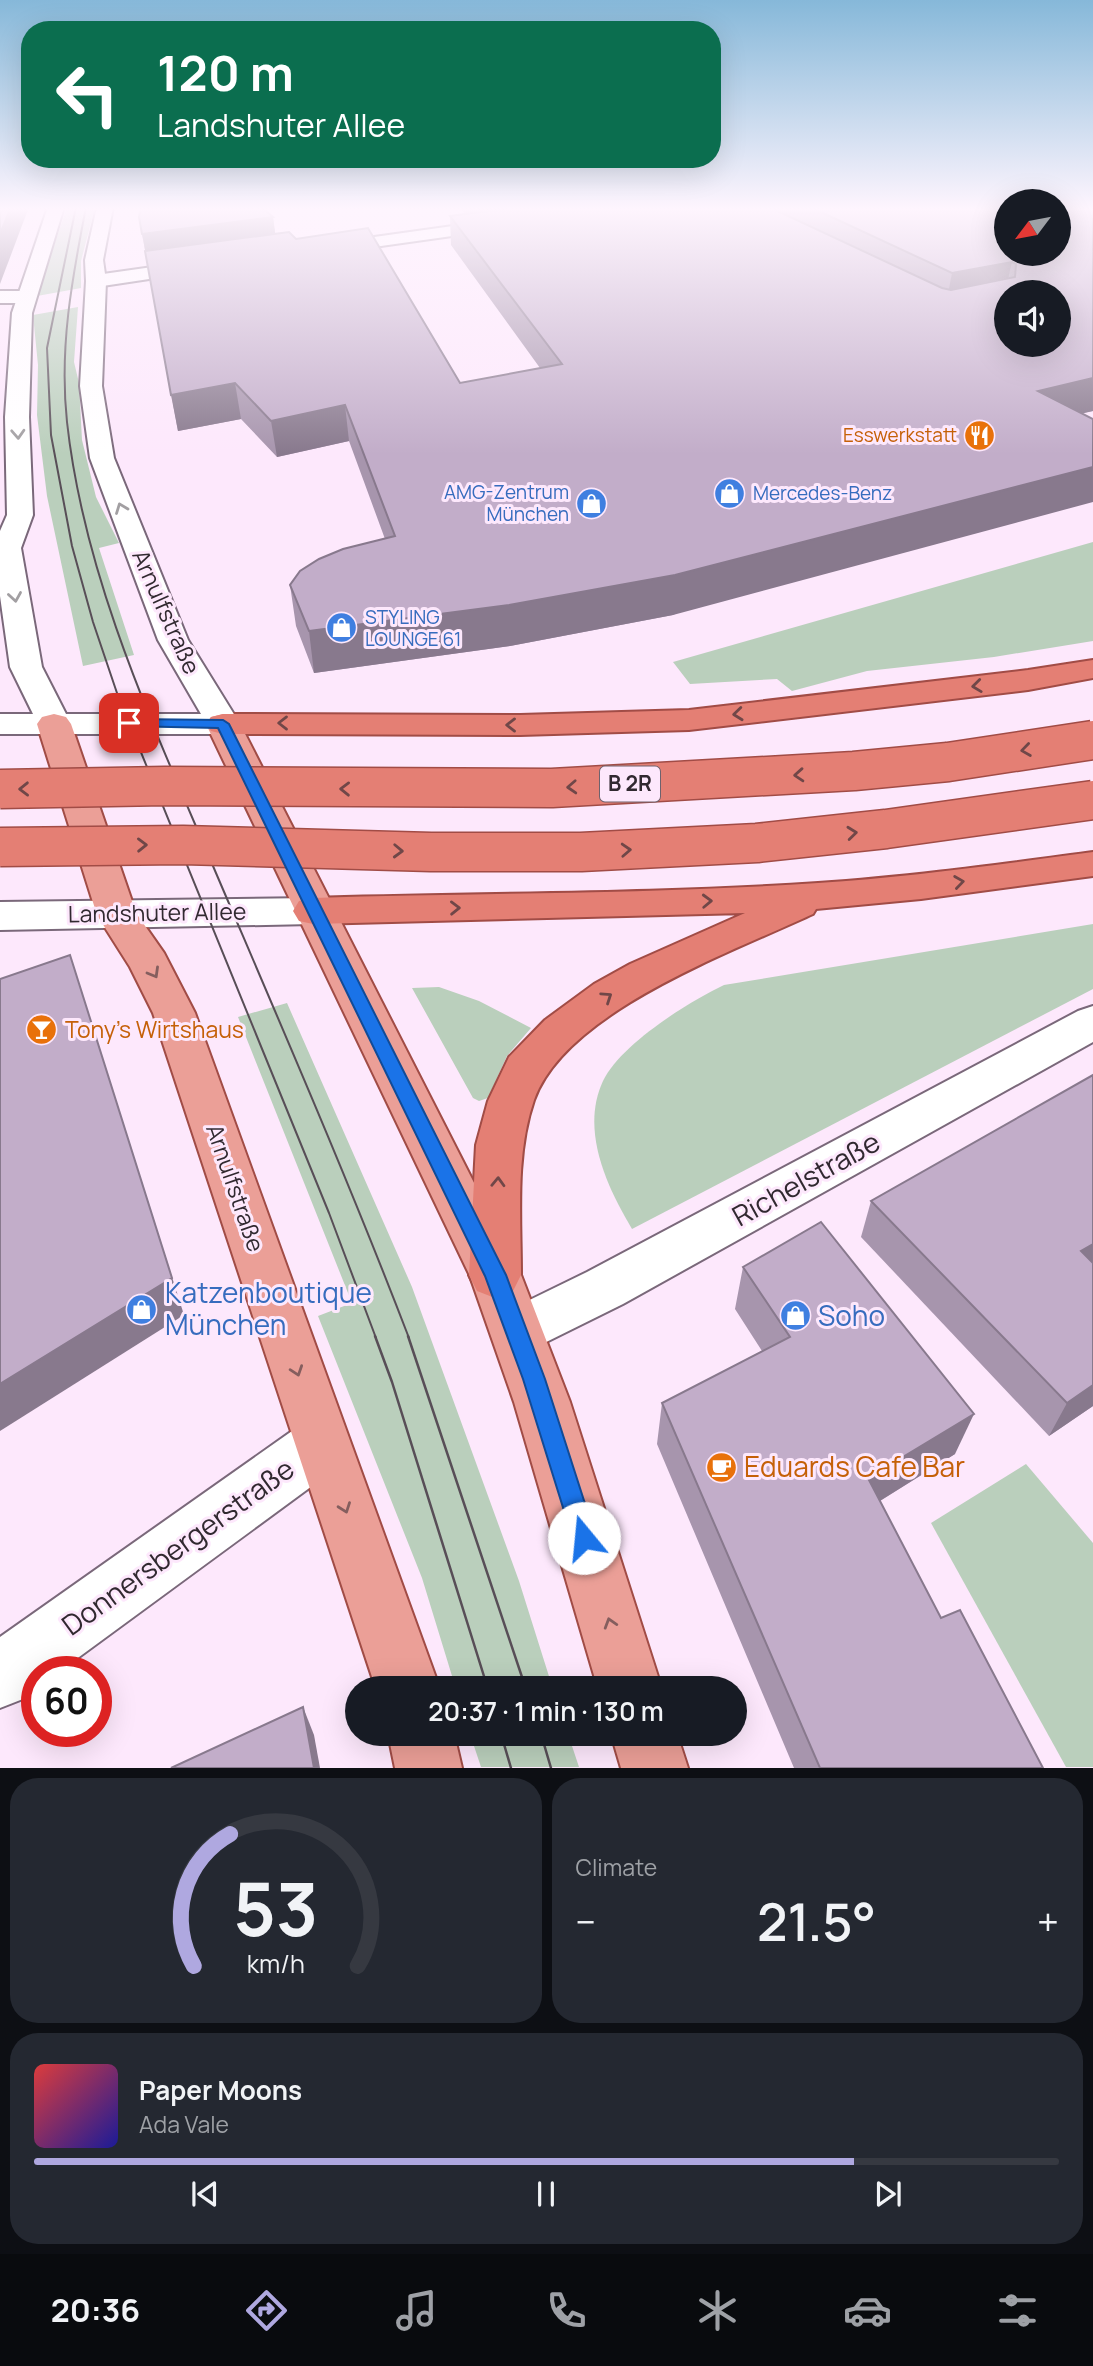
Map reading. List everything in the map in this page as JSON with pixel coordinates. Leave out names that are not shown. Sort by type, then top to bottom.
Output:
[{"type":"highway","points":[[223,724],[520,725],[689,720],[1028,680],[1093,669]]},
{"type":"highway","name":"B 2R","points":[[0,789],[165,786],[418,790],[552,788],[854,771],[948,762],[1093,740]]},
{"type":"highway","points":[[0,847],[183,845],[431,852],[581,852],[757,843],[886,829],[1093,800]]},
{"type":"highway","points":[[313,911],[579,906],[817,896],[891,891],[1093,864]]},
{"type":"highway","points":[[495,1275],[499,1145],[511,1101],[525,1069],[560,1031],[609,995],[817,896]]},
{"type":"main road","name":"Arnulfstraße","points":[[96,290],[92,386],[102,458],[182,660],[215,708],[495,1275],[518,1332],[626,1676]]},
{"type":"main road","name":"Arnulfstraße","points":[[13,297],[22,313],[17,417],[20,515],[7,548],[26,667],[54,724],[117,915],[149,963],[174,1013],[403,1676]]},
{"type":"main road","points":[[0,724],[223,724]]},
{"type":"main road","name":"Landshuter Allee","points":[[0,916],[313,911]]},
{"type":"main road","name":"Richelstraße","points":[[518,1332],[605,1288],[1093,1023]]},
{"type":"main road","name":"Donnersbergerstraße","points":[[0,1676],[322,1444]]},
{"type":"main road","points":[[424,1746],[429,1768]]},
{"type":"main road","points":[[649,1746],[655,1768]]},
{"type":"green space","points":[[39,290],[73,290],[37,296]]},
{"type":"green space","points":[[78,307],[74,362],[79,383],[82,440],[96,497],[119,543],[99,548],[134,655],[83,666],[47,496],[37,415],[38,365],[33,315]]},
{"type":"green space","points":[[1093,542],[1093,641],[994,657],[867,671],[792,691],[777,679],[690,684],[673,662]]},
{"type":"green space","points":[[1093,924],[1093,989],[632,1229],[614,1195],[600,1158],[594,1119],[597,1100],[603,1081],[624,1053],[674,1013],[724,985]]},
{"type":"green space","points":[[439,987],[479,1001],[531,1028],[507,1056],[488,1098],[479,1101],[473,1098],[412,988]]},
{"type":"green space","points":[[287,1003],[412,1287],[519,1581],[549,1676],[452,1676],[422,1578],[318,1316],[352,1303],[238,1017]]},
{"type":"green space","points":[[1026,1464],[1093,1543],[1093,1767],[1066,1767],[931,1523]]},
{"type":"green space","points":[[474,1746],[572,1746],[579,1767],[481,1767]]},
{"type":"building","points":[[152,290],[405,290],[460,383],[562,364],[506,290],[994,290],[994,357],[1071,357],[1071,290],[1093,290],[1093,378],[1038,391],[1093,419],[1093,467],[675,575],[509,605],[309,631],[290,585],[300,571],[343,549],[395,536],[345,405],[271,421],[235,383],[171,395]]},
{"type":"building","points":[[70,955],[172,1278],[0,1384],[0,979]]},
{"type":"building","points":[[1093,1075],[1093,1244],[1081,1251],[1093,1263],[1093,1385],[1067,1403],[871,1201]]},
{"type":"building","points":[[821,1222],[974,1414],[868,1478],[941,1618],[960,1610],[1043,1768],[820,1768],[662,1403],[790,1337],[743,1267]]},
{"type":"building","points":[[303,1707],[314,1768],[171,1768]]},
{"type":"tram line","points":[[59,290],[47,348],[51,435],[72,546],[93,622],[118,696],[329,1213],[376,1338]]},
{"type":"tram line","points":[[72,290],[65,367],[67,422],[88,537],[105,593],[144,704],[338,1160],[409,1338]]},
{"type":"tram line","points":[[375,1336],[392,1382],[484,1676]]},
{"type":"tram line","points":[[408,1336],[522,1676]]},
{"type":"tram line","points":[[505,1746],[511,1768]]},
{"type":"tram line","points":[[545,1746],[551,1768]]},
{"type":"place","name":"Esswerkstatt","points":[[980,435]]},
{"type":"place","name":"Mercedes-Benz","points":[[730,493]]},
{"type":"place","name":"AMG-Zentrum München","points":[[592,503]]},
{"type":"place","name":"STYLING LOUNGE 61","points":[[342,628]]},
{"type":"place","name":"Tony's Wirtshaus","points":[[42,1030]]},
{"type":"place","name":"Katzenboutique München","points":[[142,1309]]},
{"type":"place","name":"Soho","points":[[795,1316]]},
{"type":"place","name":"Eduards Cafe Bar","points":[[721,1467]]},
{"type":"route","points":[[129,723],[223,724],[495,1275],[549,1423],[584,1538]]}]
